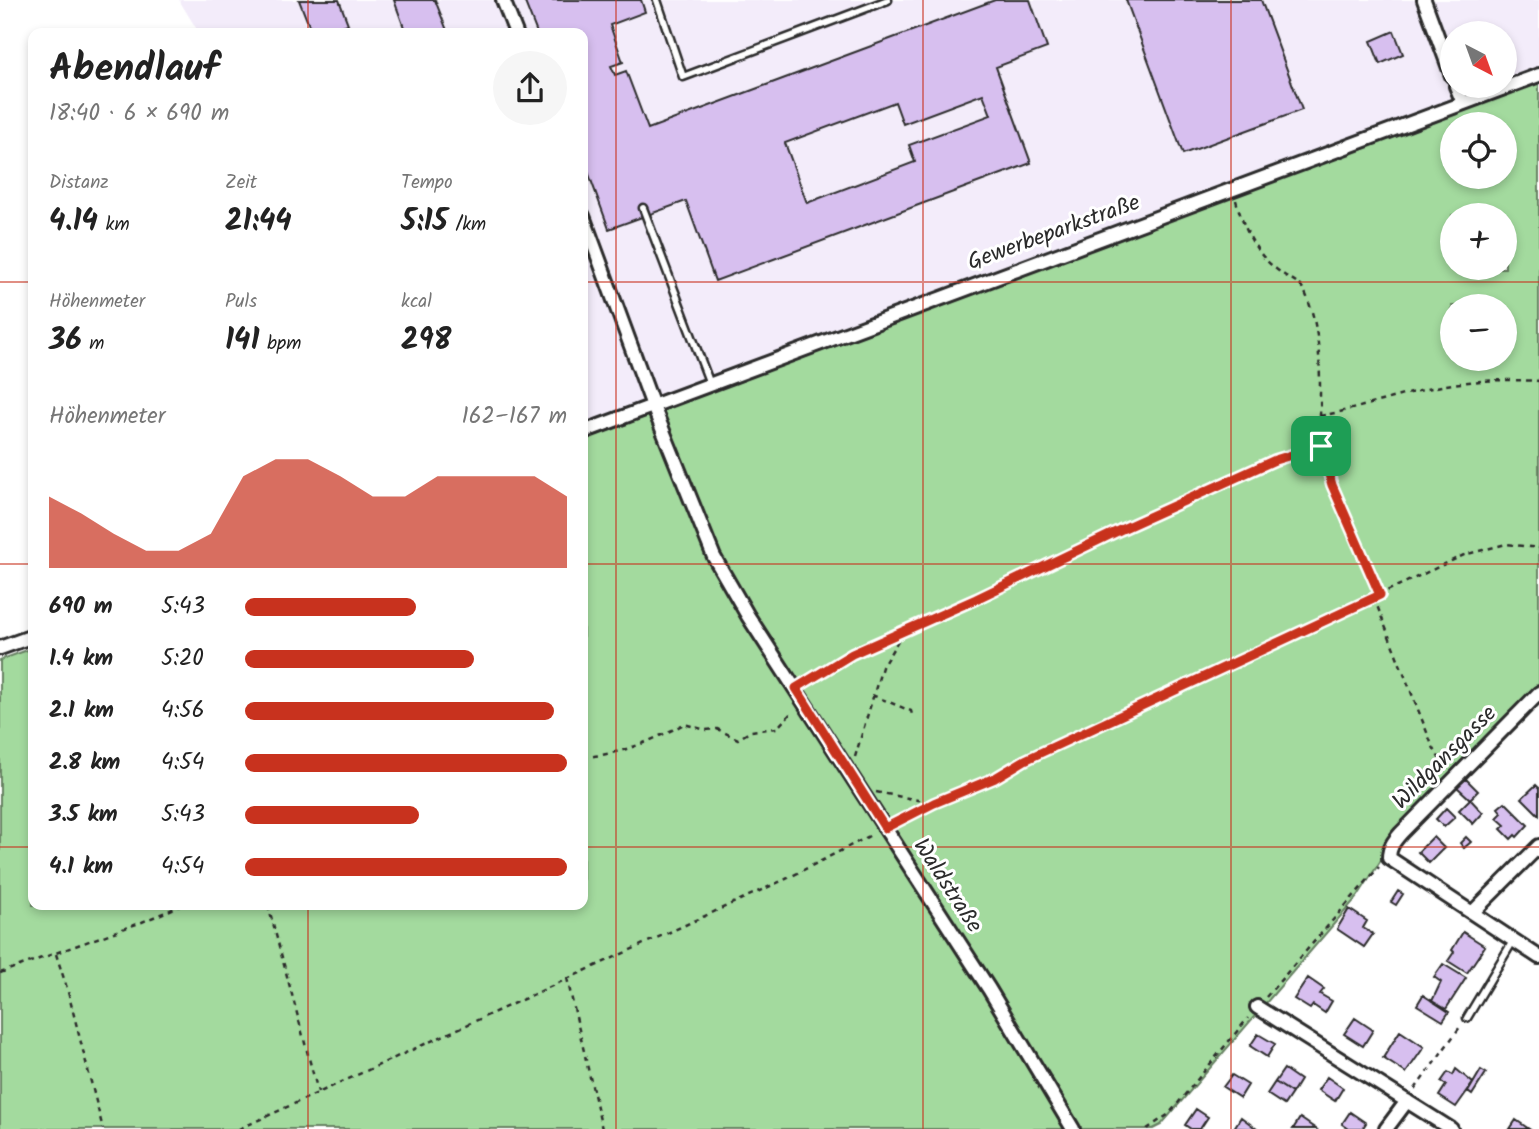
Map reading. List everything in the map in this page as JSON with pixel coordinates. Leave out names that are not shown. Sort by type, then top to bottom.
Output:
[{"type":"street","points":[[503,0],[514,28]]},
{"type":"street","points":[[1424,0],[1440,43]]},
{"type":"street","name":"Gewerbeparkstraße","points":[[588,430],[1539,75]]},
{"type":"street","points":[[1460,98],[1462,103]]},
{"type":"street","name":"Waldstraße","points":[[588,230],[653,406],[714,557],[748,616],[989,989],[1073,1129]]},
{"type":"street","points":[[0,648],[28,638]]},
{"type":"street","name":"Wildgansgasse","points":[[1389,858],[1392,844],[1539,693]]},
{"type":"street","points":[[1473,912],[1539,846]]},
{"type":"street","points":[[1389,858],[1539,957]]},
{"type":"street","points":[[1257,1007],[1451,1129]]},
{"type":"street","points":[[1386,1129],[1407,1101]]},
{"type":"lane","points":[[657,0],[683,77],[888,0]]},
{"type":"lane","points":[[643,208],[710,384]]},
{"type":"lane","points":[[1467,1018],[1513,941]]},
{"type":"path","points":[[1233,190],[1239,213],[1255,246],[1275,269],[1300,282],[1306,295],[1316,326],[1321,446],[1332,485],[1380,595]]},
{"type":"path","points":[[1320,416],[1436,387],[1504,379],[1539,381]]},
{"type":"path","points":[[796,688],[852,654],[1275,460],[1321,446]]},
{"type":"path","points":[[239,1129],[788,878],[934,803],[995,778],[1025,760],[1464,555],[1506,544],[1539,548]]},
{"type":"path","points":[[1374,598],[1432,745],[1453,781]]},
{"type":"path","points":[[846,768],[855,757],[882,667],[903,632]]},
{"type":"path","points":[[872,695],[911,711],[913,718]]},
{"type":"path","points":[[588,757],[608,756],[656,739],[684,724],[706,730],[718,729],[738,738],[751,731],[777,728],[804,701]]},
{"type":"path","points":[[859,788],[934,803]]},
{"type":"path","points":[[1147,1129],[1169,1114],[1257,1007],[1389,858]]},
{"type":"path","points":[[0,973],[169,910]]},
{"type":"path","points":[[269,910],[318,1092]]},
{"type":"path","points":[[56,954],[103,1129]]},
{"type":"path","points":[[567,978],[602,1129]]},
{"type":"path","points":[[1407,1101],[1467,1018]]},
{"type":"shaded area","points":[[179,0],[1539,0],[1539,82],[1517,90],[1517,21],[1440,21],[1440,98],[1496,98],[1459,112],[1440,112],[1440,119],[588,438],[588,28],[196,28]]},
{"type":"green space","points":[[1539,82],[1539,699],[1385,854],[1358,896],[1161,1125],[1153,1129],[0,1129],[0,660],[28,650],[28,910],[588,910],[588,438],[1440,119],[1440,189],[1517,189],[1517,112],[1459,112],[1496,98],[1517,98],[1517,90]]},
{"type":"building","points":[[299,0],[339,0],[348,24],[337,28],[310,28]]},
{"type":"building","points":[[394,0],[435,0],[446,28],[404,28]]},
{"type":"building","points":[[524,0],[641,0],[645,12],[610,25],[623,62],[611,66],[615,75],[626,71],[648,129],[995,0],[1030,0],[1047,48],[996,67],[1031,163],[715,281],[686,201],[609,229],[588,172],[588,28],[535,28]],"holes":[[[983,94],[991,115],[909,145],[915,162],[807,203],[785,143],[895,102],[903,124]]]},
{"type":"building","points":[[1126,0],[1261,0],[1302,110],[1183,154]]},
{"type":"building","points":[[1394,31],[1403,54],[1380,64],[1371,41]]},
{"type":"building","points":[[1466,779],[1478,791],[1470,799],[1457,787]]},
{"type":"building","points":[[1536,785],[1539,788],[1539,815],[1522,798]]},
{"type":"building","points":[[1470,799],[1483,813],[1473,824],[1459,810]]},
{"type":"building","points":[[1505,802],[1528,825],[1517,837],[1515,835],[1511,839],[1501,829],[1505,825],[1497,818],[1502,813],[1498,808]]},
{"type":"building","points":[[1446,808],[1455,817],[1444,827],[1436,819]]},
{"type":"building","points":[[1433,837],[1444,848],[1429,863],[1418,852]]},
{"type":"building","points":[[1466,837],[1471,842],[1464,848],[1460,843]]},
{"type":"building","points":[[1398,891],[1403,894],[1396,905],[1391,902]]},
{"type":"building","points":[[1349,909],[1367,921],[1363,928],[1373,934],[1364,947],[1337,929]]},
{"type":"building","points":[[1463,932],[1485,946],[1467,973],[1448,961]]},
{"type":"building","points":[[1443,964],[1466,978],[1446,1009],[1432,1001],[1441,982],[1434,977]]},
{"type":"building","points":[[1308,978],[1324,989],[1320,994],[1332,1001],[1325,1013],[1313,1005],[1310,1009],[1294,999]]},
{"type":"building","points":[[1423,995],[1449,1012],[1443,1021],[1417,1005]]},
{"type":"building","points":[[1355,1018],[1373,1030],[1363,1046],[1344,1034]]},
{"type":"building","points":[[1400,1031],[1424,1047],[1406,1073],[1383,1058]]},
{"type":"building","points":[[1258,1034],[1275,1044],[1267,1057],[1250,1046]]},
{"type":"building","points":[[1284,1069],[1300,1080],[1292,1093],[1275,1082]]},
{"type":"building","points":[[1456,1069],[1473,1083],[1456,1107],[1439,1096],[1446,1085],[1441,1082],[1448,1072],[1453,1075]]},
{"type":"building","points":[[1481,1070],[1486,1073],[1472,1095],[1468,1092]]},
{"type":"building","points":[[1232,1075],[1248,1085],[1240,1098],[1223,1087]]},
{"type":"building","points":[[1327,1077],[1343,1088],[1335,1101],[1318,1090]]},
{"type":"building","points":[[1275,1082],[1292,1093],[1284,1105],[1267,1094]]},
{"type":"building","points":[[1196,1109],[1208,1117],[1200,1129],[1191,1129],[1185,1125]]},
{"type":"building","points":[[1350,1112],[1366,1123],[1362,1129],[1349,1129],[1342,1124]]},
{"type":"building","points":[[1241,1117],[1257,1129],[1234,1128]]},
{"type":"building","points":[[1300,1118],[1316,1129],[1293,1129]]},
{"type":"building","points":[[1516,1120],[1529,1129],[1510,1129]]},
{"type":"route","points":[[1321,446],[1332,485],[1380,595],[885,828],[796,688],[852,654],[976,599],[1120,530],[1275,460],[1321,446]]}]
